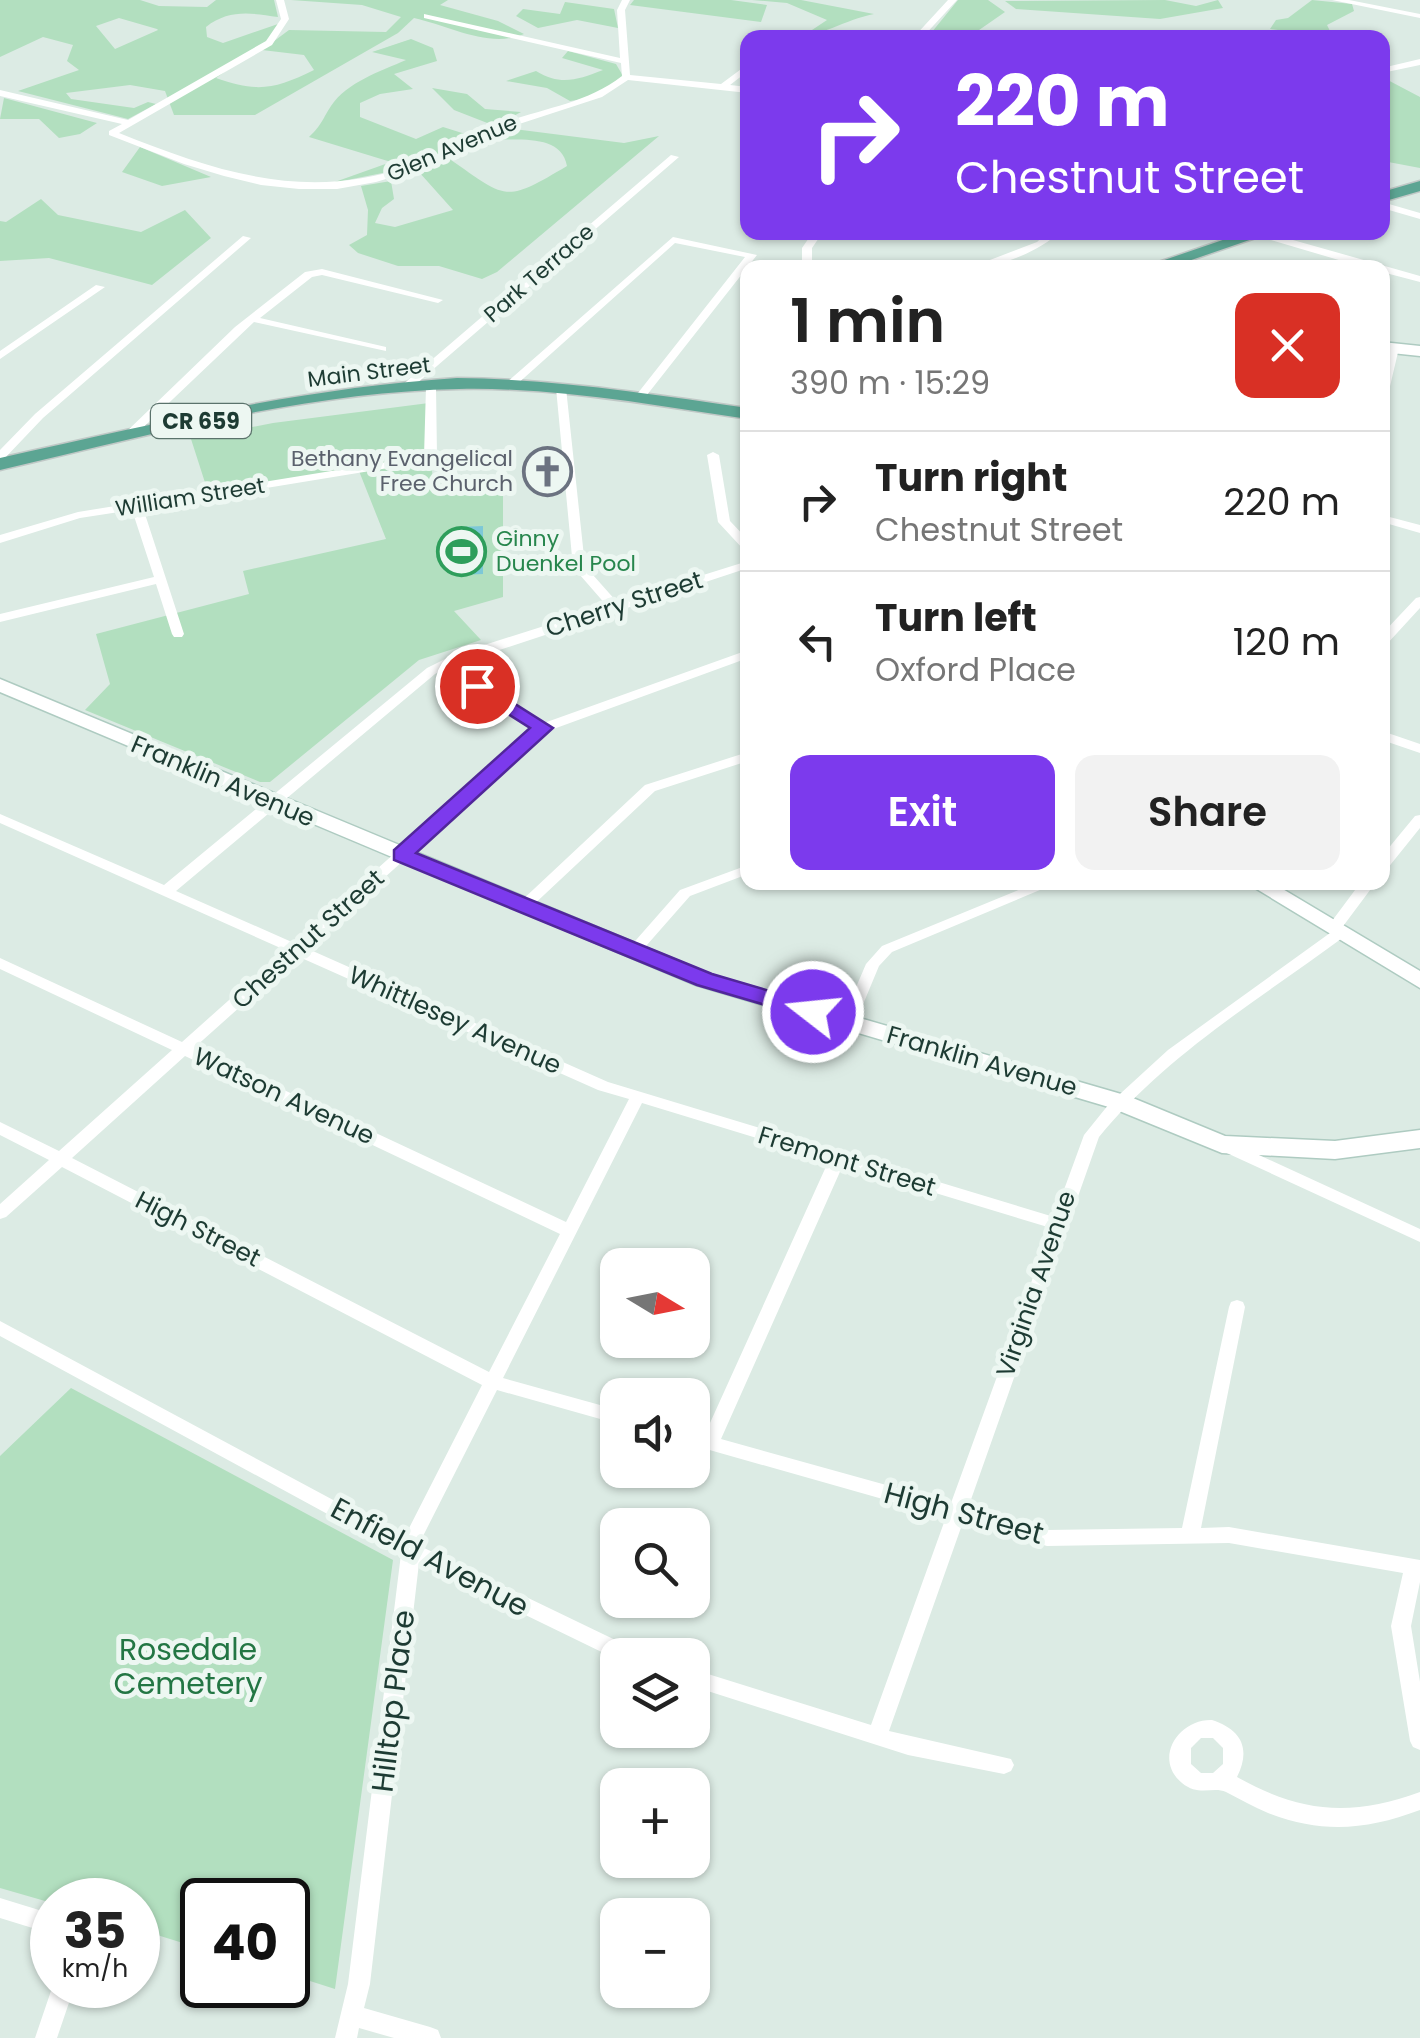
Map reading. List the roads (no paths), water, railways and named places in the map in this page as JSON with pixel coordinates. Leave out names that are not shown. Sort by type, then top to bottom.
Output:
[{"type":"main road","points":[[1390,195],[1420,186]]},
{"type":"main road","points":[[1175,260],[1239,240]]},
{"type":"main road","name":"Main Street","points":[[0,461],[292,404],[431,387],[511,384],[561,388],[740,413]]},
{"type":"street","points":[[2,94],[130,123],[269,43],[285,19],[280,0]]},
{"type":"street","points":[[626,0],[621,10],[626,78],[740,89]]},
{"type":"street","points":[[923,30],[953,0]]},
{"type":"street","points":[[1342,0],[1420,16]]},
{"type":"street","points":[[427,16],[622,61]]},
{"type":"street","points":[[1390,70],[1420,62]]},
{"type":"street","points":[[724,86],[740,73]]},
{"type":"street","name":"Glen Avenue","points":[[130,123],[112,134],[223,177],[307,188],[344,185],[418,167],[529,116],[587,104],[605,96],[626,78]]},
{"type":"street","name":"Park Terrace","points":[[404,390],[674,157]]},
{"type":"street","points":[[1390,207],[1420,216]]},
{"type":"street","points":[[0,461],[39,416],[246,238]]},
{"type":"street","points":[[511,384],[680,238],[752,255],[748,260]]},
{"type":"street","points":[[996,260],[1045,240]]},
{"type":"street","points":[[1286,240],[1354,260]]},
{"type":"street","points":[[639,398],[740,270]]},
{"type":"street","points":[[1390,271],[1420,279]]},
{"type":"street","points":[[129,435],[252,319],[315,272],[438,300]]},
{"type":"street","points":[[3,351],[100,287]]},
{"type":"street","points":[[252,319],[382,349]]},
{"type":"street","points":[[1390,347],[1420,351]]},
{"type":"street","name":"William Street","points":[[0,539],[78,515],[426,459],[431,456],[431,387]]},
{"type":"street","points":[[561,388],[579,568],[615,607]]},
{"type":"street","points":[[713,455],[724,522],[740,539]]},
{"type":"street","points":[[137,506],[178,634]]},
{"type":"street","points":[[1390,520],[1420,528]]},
{"type":"street","name":"Cherry Street","points":[[165,892],[444,664],[740,567]]},
{"type":"street","points":[[0,618],[160,580]]},
{"type":"street","points":[[1390,633],[1420,600]]},
{"type":"street","name":"Chestnut Street","points":[[0,1214],[543,728],[740,657]]},
{"type":"street","points":[[444,664],[543,728]]},
{"type":"street","name":"Franklin Avenue","points":[[0,685],[704,980],[1120,1102],[1222,1144],[1335,1150],[1420,1138]]},
{"type":"street","points":[[1390,738],[1420,749]]},
{"type":"street","points":[[524,906],[650,788],[740,759]]},
{"type":"street","name":"Whittlesey Avenue","points":[[0,818],[637,1098]]},
{"type":"street","points":[[1390,856],[1420,818]]},
{"type":"street","points":[[634,950],[685,893],[740,872]]},
{"type":"street","points":[[849,1022],[873,964],[887,949],[1032,890]]},
{"type":"street","points":[[1268,890],[1420,981]]},
{"type":"street","name":"Virginia Avenue","points":[[877,1737],[1057,1224],[1092,1136],[1120,1102],[1336,931],[1364,890]]},
{"type":"street","name":"Watson Avenue","points":[[0,963],[568,1230]]},
{"type":"street","name":"Fremont Street","points":[[637,1098],[1057,1224]]},
{"type":"street","name":"Hilltop Place","points":[[346,2038],[353,2015],[410,1550],[420,1520],[490,1380],[637,1098]]},
{"type":"street","name":"High Street","points":[[0,1128],[490,1380],[600,1412]]},
{"type":"street","points":[[1222,1144],[1420,1236]]},
{"type":"street","points":[[710,1422],[838,1158]]},
{"type":"street","points":[[1190,1536],[1237,1307]]},
{"type":"street","name":"Enfield Avenue","points":[[0,1328],[236,1452],[410,1550],[600,1642]]},
{"type":"street","name":"High Street","points":[[710,1444],[1047,1538],[1229,1535],[1417,1567]]},
{"type":"street","points":[[1417,1567],[1402,1626],[1420,1741]]},
{"type":"street","points":[[710,1684],[877,1737],[1004,1765]]},
{"type":"street","points":[[1224,1780],[1276,1806],[1347,1821],[1380,1818],[1420,1801]]},
{"type":"street","points":[[0,1908],[30,1917]]},
{"type":"street","points":[[46,2038],[56,2008]]},
{"type":"street","points":[[353,2015],[430,2038]]},
{"type":"water","name":"Ginny Duenkel Pool","points":[[483,526],[483,574],[458,575],[458,557],[439,557],[440,545],[460,544],[460,527]]},
{"type":"place","name":"Bethany Evangelical Free Church","points":[[548,471]]},
{"type":"place","name":"Ginny Duenkel Pool","points":[[461,551]]},
{"type":"park label","name":"Rosedale Cemetery","points":[[188,1666]]}]
